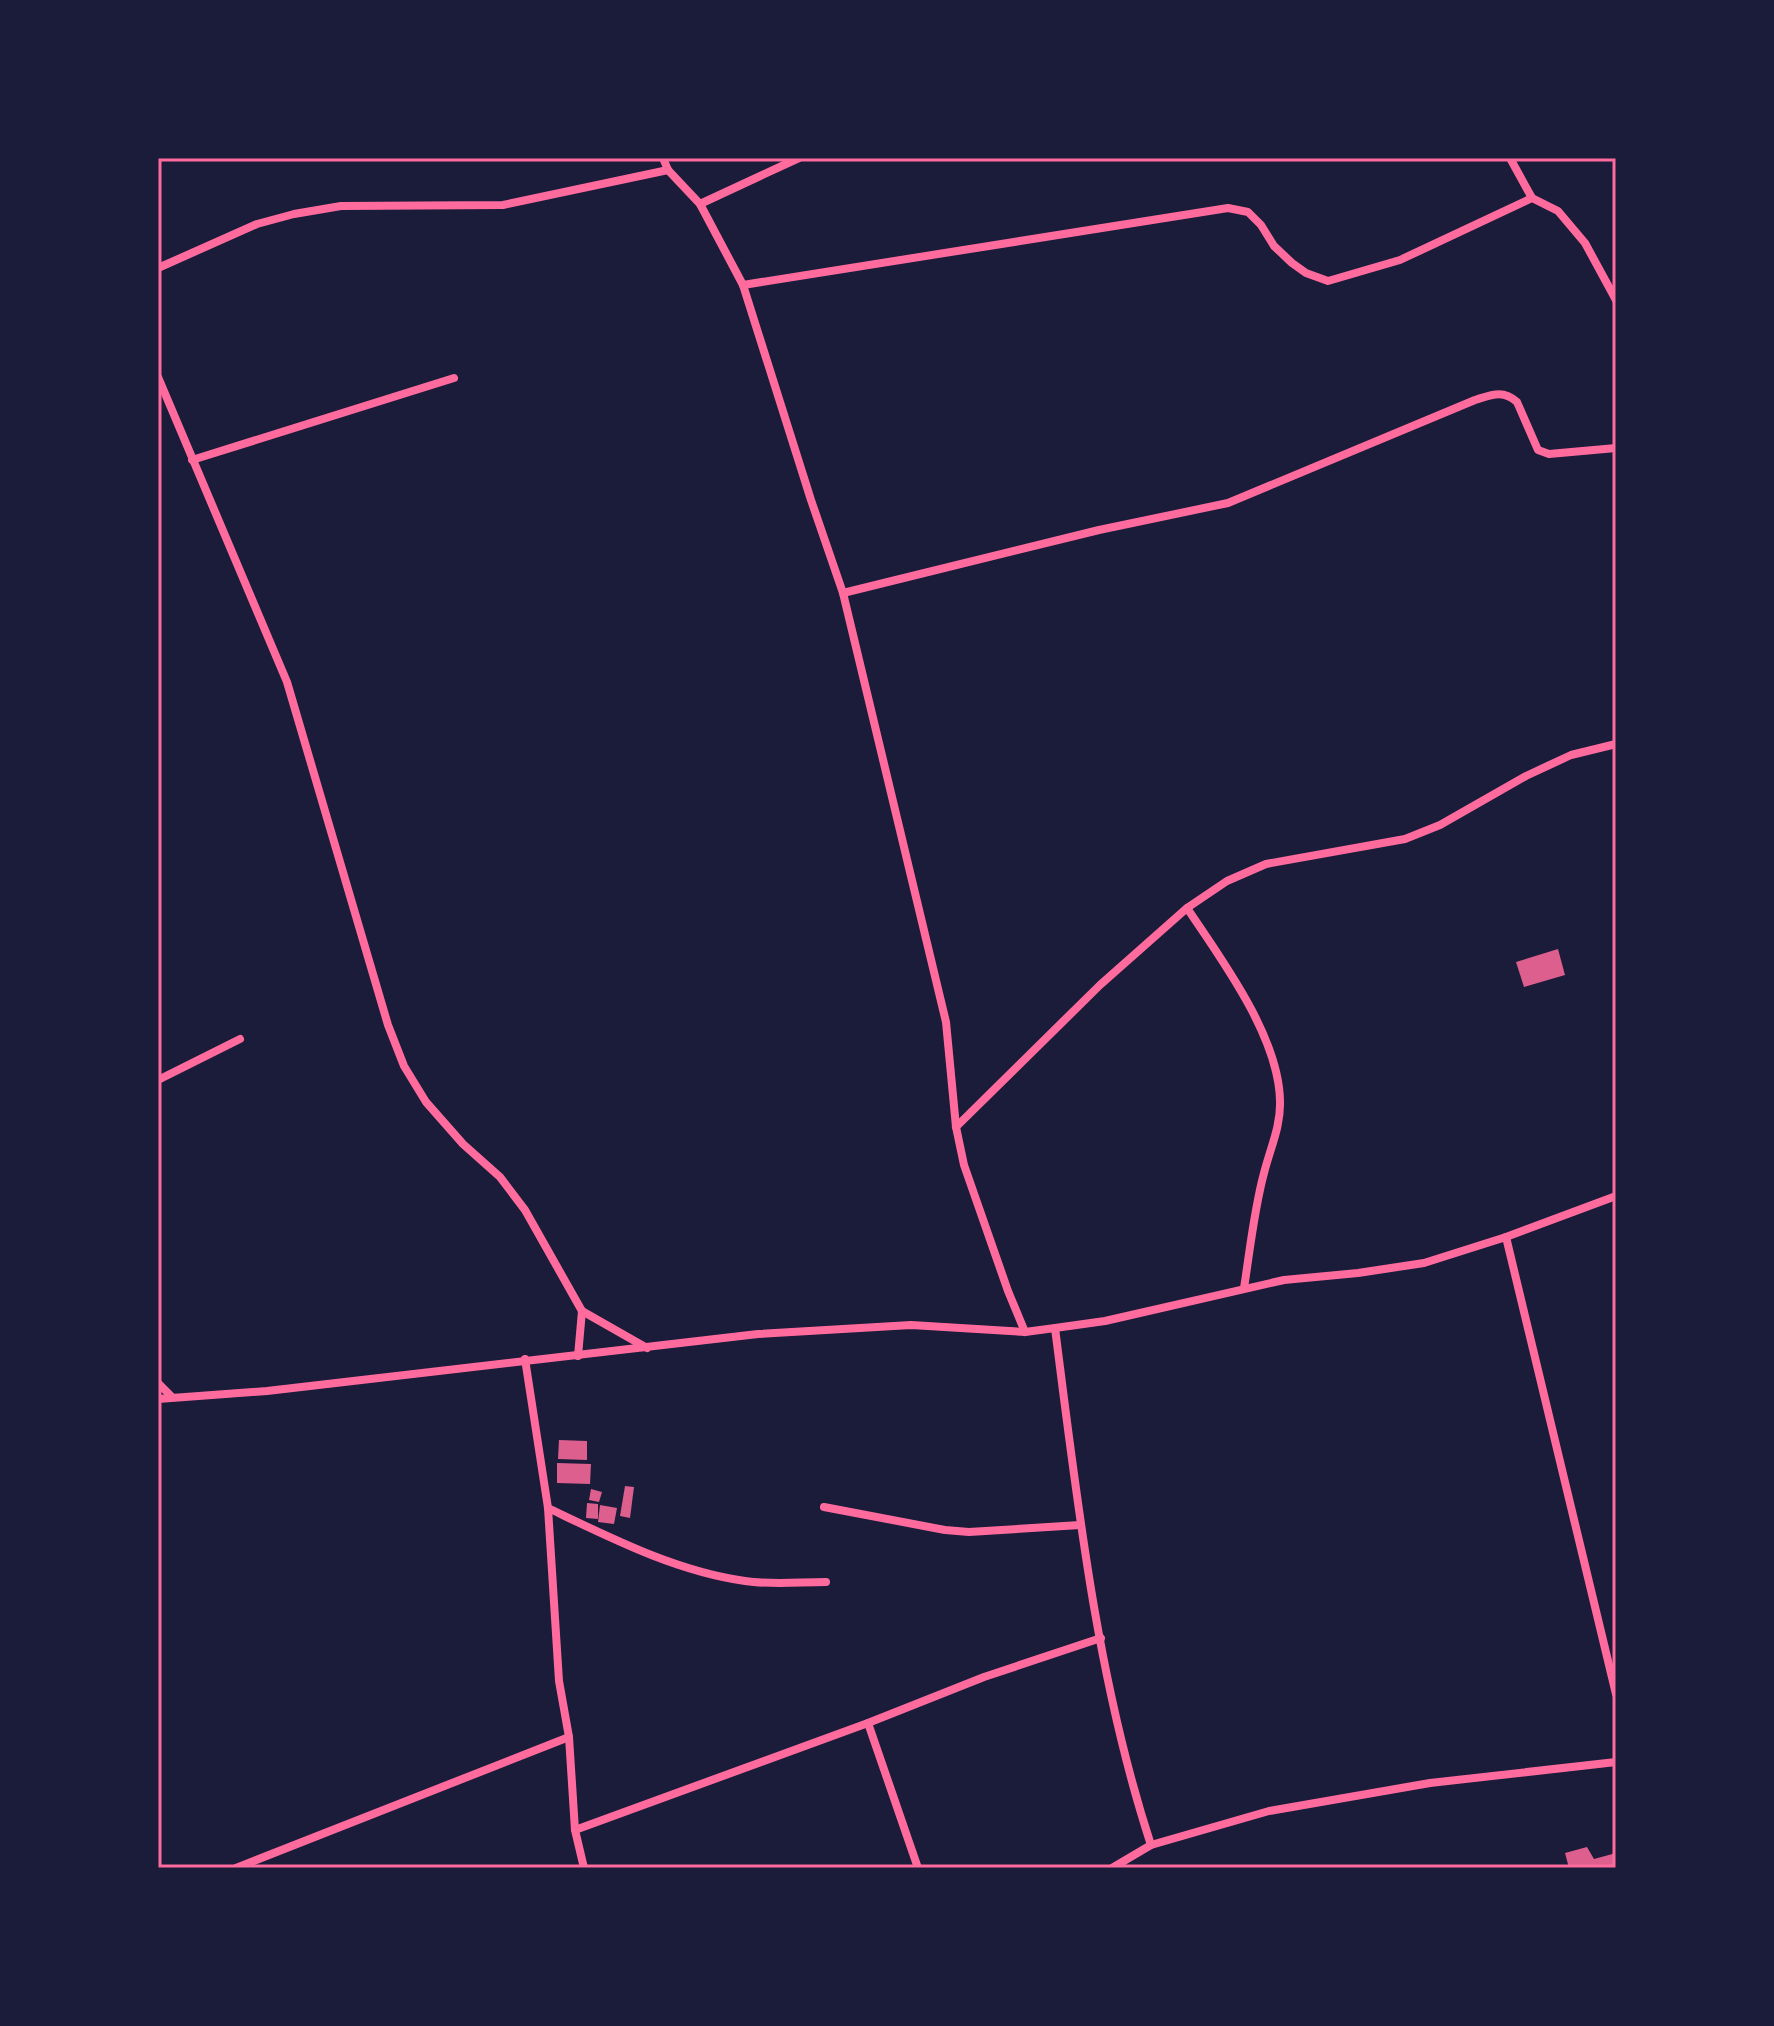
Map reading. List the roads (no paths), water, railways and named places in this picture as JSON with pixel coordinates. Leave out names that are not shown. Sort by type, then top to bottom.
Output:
[{"type":"street","points":[[663,158],[668,170],[700,204],[743,285],[843,593],[946,1022],[956,1127],[964,1165],[1025,1332]]},
{"type":"street","points":[[700,204],[799,158]]},
{"type":"street","points":[[1510,158],[1532,198],[1558,211],[1585,243],[1616,300]]},
{"type":"street","points":[[158,268],[257,224],[294,214],[341,206],[503,205],[668,170]]},
{"type":"street","points":[[743,285],[1228,208],[1248,212],[1261,225],[1274,246],[1292,263],[1306,273],[1328,281],[1400,260],[1532,198]]},
{"type":"street","points":[[158,377],[287,682],[388,1025],[404,1066],[426,1102],[463,1144],[500,1177],[525,1210],[582,1311],[648,1348]]},
{"type":"street","points":[[192,460],[454,378]]},
{"type":"street","points":[[843,593],[1044,543],[1228,503],[1475,400],[1499,393],[1511,396],[1517,402],[1538,450],[1543,453],[1616,448]]},
{"type":"street","points":[[956,1127],[1100,985],[1187,908],[1227,881],[1266,864],[1405,839],[1440,825],[1526,776],[1571,755],[1616,744]]},
{"type":"street","points":[[1187,908],[1239,986],[1257,1022],[1274,1067],[1280,1099],[1279,1121],[1264,1174],[1244,1288]]},
{"type":"street","points":[[158,1080],[240,1039]]},
{"type":"street","points":[[158,1399],[267,1391],[758,1334],[911,1325],[1025,1332],[1055,1328],[1105,1321],[1284,1280],[1424,1263],[1506,1237],[1616,1196]]},
{"type":"street","points":[[1506,1237],[1616,1694]]},
{"type":"street","points":[[578,1356],[582,1311]]},
{"type":"street","points":[[1055,1328],[1080,1525],[1111,1694],[1135,1794],[1151,1845]]},
{"type":"street","points":[[525,1359],[548,1508],[559,1681],[569,1737],[575,1830],[584,1868]]},
{"type":"street","points":[[158,1383],[172,1397]]},
{"type":"street","points":[[824,1507],[957,1531],[1080,1525]]},
{"type":"street","points":[[548,1508],[646,1554],[698,1569],[746,1581],[826,1582]]},
{"type":"street","points":[[575,1830],[868,1723],[984,1677],[1101,1638]]},
{"type":"street","points":[[868,1723],[918,1868]]},
{"type":"street","points":[[236,1868],[569,1737]]},
{"type":"street","points":[[1112,1868],[1151,1845],[1269,1811],[1430,1783],[1616,1762]]}]
